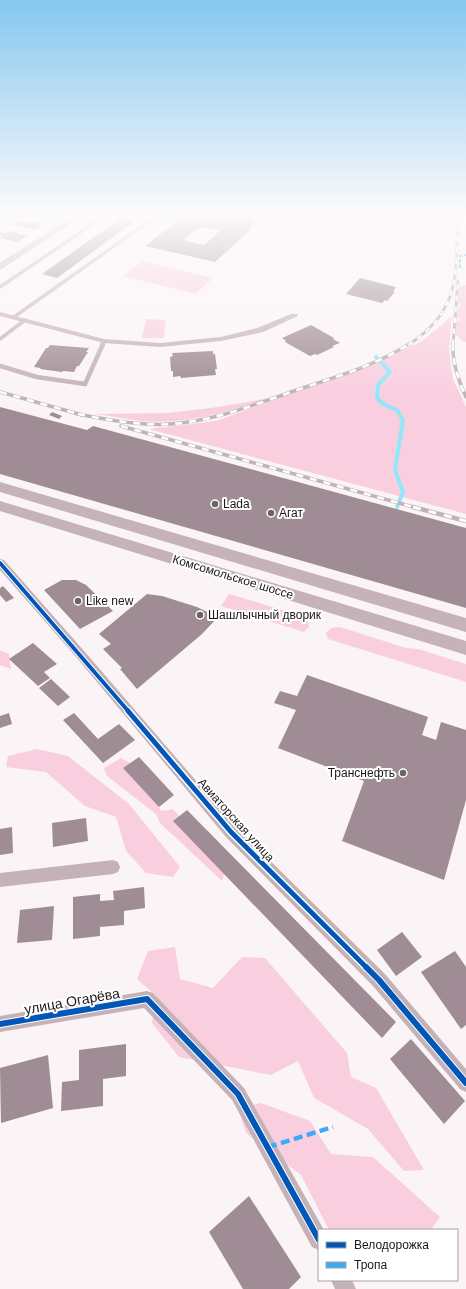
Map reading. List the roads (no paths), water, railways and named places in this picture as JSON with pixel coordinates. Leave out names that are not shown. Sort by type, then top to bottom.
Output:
[{"type":"main road","name":"Комсомольское шоссе","points":[[0,488],[466,626]]},
{"type":"main road","name":"Комсомольское шоссе","points":[[0,506],[466,648]]},
{"type":"street","points":[[0,314],[104,341],[160,345],[221,339],[260,330],[294,316]]},
{"type":"street","name":"Авиаторская улица","points":[[0,563],[80,654],[231,832],[379,980],[466,1083]]},
{"type":"street","points":[[0,880],[113,867]]},
{"type":"street","name":"улица Огарёва","points":[[0,1024],[147,999],[238,1094],[318,1238]]},
{"type":"lane","points":[[0,287],[17,275]]},
{"type":"lane","points":[[14,318],[74,275]]},
{"type":"lane","points":[[0,339],[25,320]]},
{"type":"lane","points":[[0,366],[37,376],[84,384],[104,341]]},
{"type":"waterway","points":[[376,357],[390,372],[378,385],[377,398],[383,404],[397,410],[403,420],[395,470],[403,492],[397,507]]},
{"type":"railway","points":[[408,345],[426,331],[439,318],[447,303],[454,275]]},
{"type":"railway","points":[[453,345],[458,281]]},
{"type":"railway","points":[[79,414],[148,424],[171,424],[219,416],[369,365],[409,344]]},
{"type":"railway","points":[[453,345],[456,371],[466,397]]},
{"type":"railway","points":[[0,392],[79,414]]},
{"type":"railway","points":[[121,426],[417,508]]},
{"type":"railway","points":[[413,507],[466,521]]},
{"type":"place","name":"Lada","points":[[215,504]]},
{"type":"place","name":"Агат","points":[[271,513]]},
{"type":"place","name":"Like new","points":[[78,601]]},
{"type":"place","name":"Шашлычный дворик","points":[[200,615]]},
{"type":"place","name":"Транснефть","points":[[403,773]]}]
